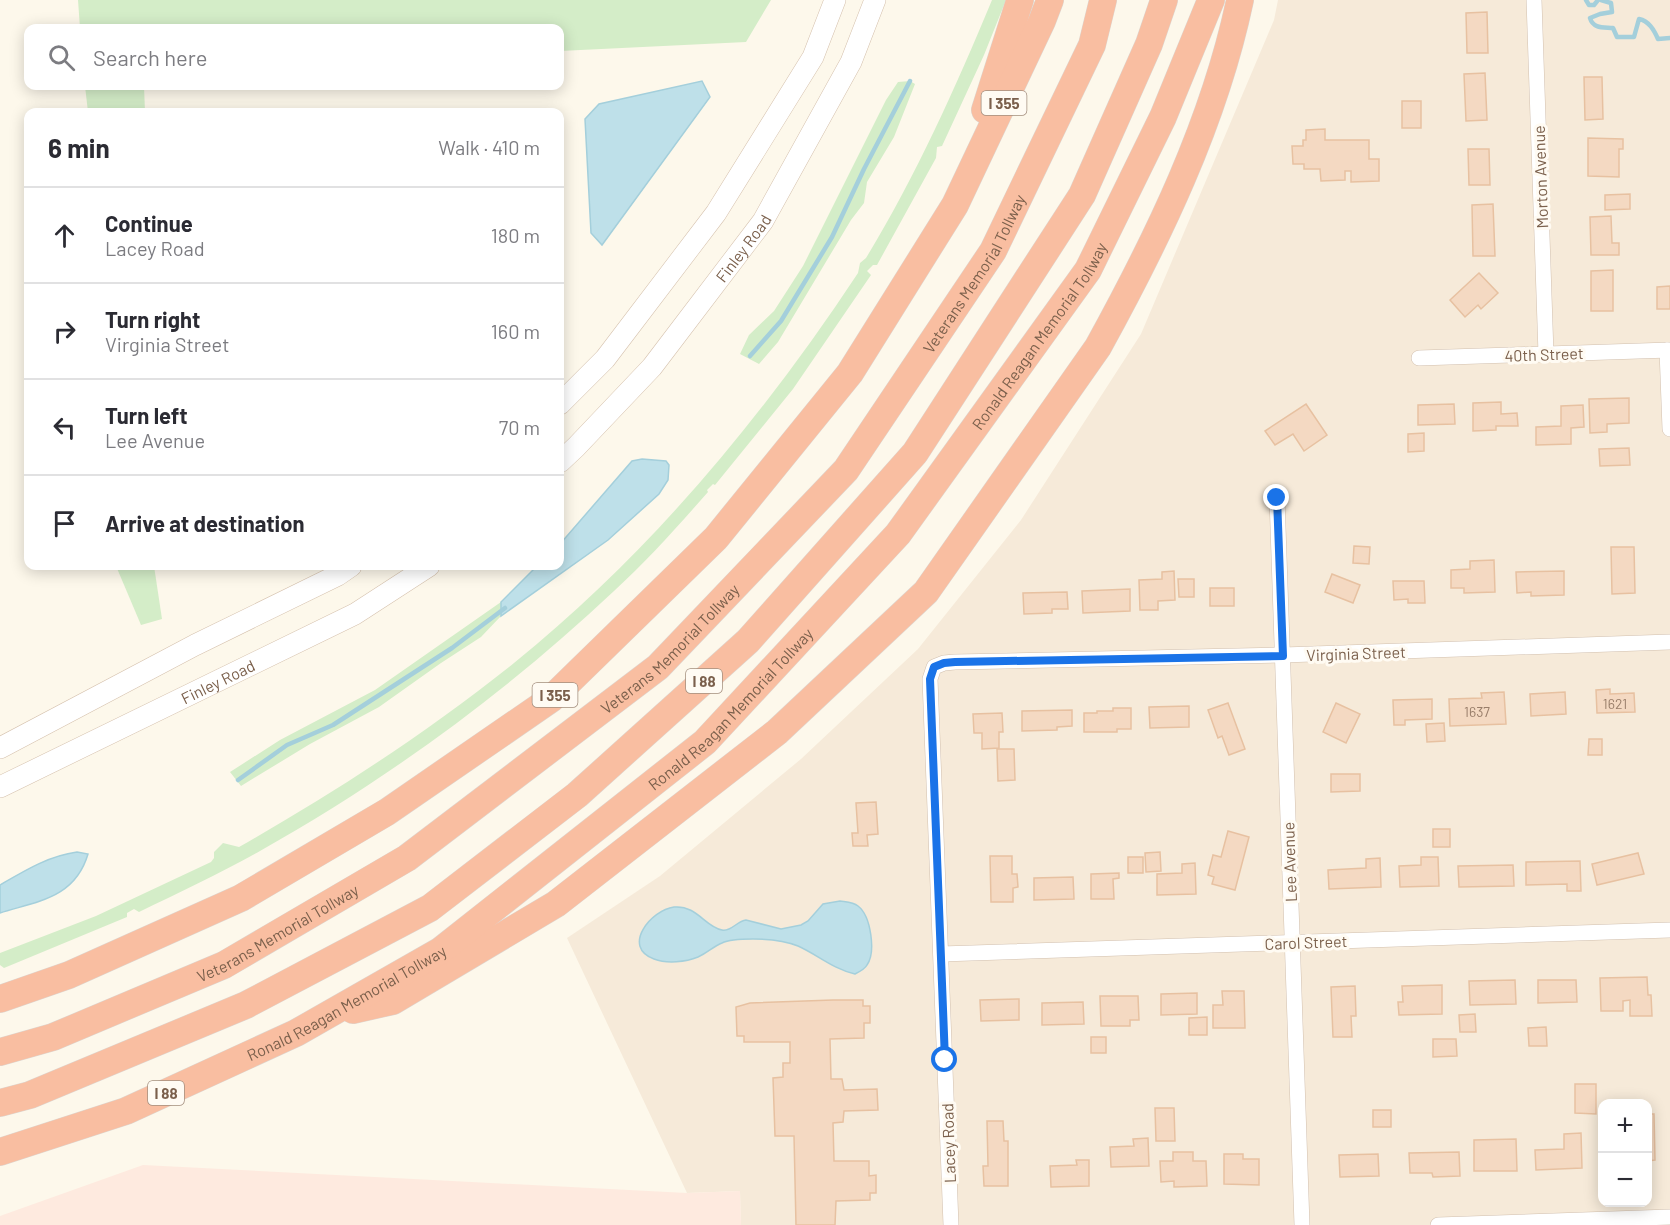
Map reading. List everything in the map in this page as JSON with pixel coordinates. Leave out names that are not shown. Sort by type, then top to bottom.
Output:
[{"type":"highway","points":[[955,205],[1020,0]]},
{"type":"highway","name":"I 355","points":[[0,999],[69,975],[241,898],[387,812],[551,699],[724,529],[850,373],[955,205],[1050,0]]},
{"type":"highway","name":"Veterans Memorial Tollway","points":[[0,1052],[53,1038],[224,965],[407,858],[658,666],[846,470],[993,251],[1092,45],[1103,0]]},
{"type":"highway","name":"Ronald Reagan Memorial Tollway","points":[[0,1103],[30,1095],[246,1005],[430,908],[577,795],[748,641],[915,453],[1083,195],[1149,44],[1164,0]]},
{"type":"highway","name":"Ronald Reagan Memorial Tollway","points":[[0,1152],[126,1112],[296,1033],[440,951],[705,742],[898,534],[1088,270],[1163,117],[1210,0]]},
{"type":"highway","points":[[325,1016],[393,1001],[556,904],[777,732],[926,592],[1098,347],[1160,227],[1197,146],[1221,75],[1240,0]]},
{"type":"main road","points":[[564,400],[605,359],[716,213],[813,57],[835,0]]},
{"type":"main road","name":"Finley Road","points":[[564,458],[652,367],[763,221],[851,62],[875,0]]},
{"type":"main road","points":[[0,748],[195,645],[345,570]]},
{"type":"main road","name":"Finley Road","points":[[0,787],[355,614],[423,570]]},
{"type":"street","name":"Morton Avenue","points":[[1534,0],[1546,354]]},
{"type":"street","name":"40th Street","points":[[1419,358],[1669,350]]},
{"type":"street","points":[[1669,350],[1670,429]]},
{"type":"street","name":"Lee Avenue","points":[[1277,498],[1302,1225]]},
{"type":"street","name":"Virginia Street","points":[[934,667],[955,662],[1283,656],[1670,642]]},
{"type":"street","name":"Lacey Road","points":[[934,667],[930,679],[951,1225]]},
{"type":"street","name":"Carol Street","points":[[941,954],[1670,930]]},
{"type":"street","points":[[1438,1225],[1670,1217]]},
{"type":"shaded area","points":[[1278,0],[1670,0],[1670,1225],[741,1225],[740,1191],[687,1193],[567,938],[660,876],[801,759],[918,649],[1021,520],[1141,334],[1274,20]]},
{"type":"shaded area","points":[[143,1165],[687,1193],[740,1191],[741,1225],[0,1225],[0,1216]]},
{"type":"green space","points":[[78,0],[771,0],[746,42],[564,51],[564,24],[80,24]]},
{"type":"green space","points":[[992,0],[1006,0],[984,55],[942,146],[937,147],[936,158],[877,265],[873,265],[867,271],[871,275],[793,389],[715,485],[713,484],[707,490],[708,492],[627,579],[532,664],[445,732],[308,823],[230,867],[139,912],[134,909],[127,913],[127,917],[4,968],[0,965],[0,953],[96,916],[211,862],[214,852],[223,843],[239,847],[345,783],[481,689],[564,621],[612,576],[701,481],[743,431],[783,380],[858,273],[860,263],[866,258],[918,164]]},
{"type":"green space","points":[[910,81],[915,84],[894,137],[867,182],[864,203],[851,220],[778,342],[759,364],[740,354],[749,335],[774,311],[803,266],[886,100],[898,82]]},
{"type":"green space","points":[[85,90],[144,90],[145,108],[88,108]]},
{"type":"green space","points":[[118,570],[155,570],[162,619],[141,625]]},
{"type":"green space","points":[[501,602],[501,616],[481,637],[379,707],[310,744],[241,786],[230,772],[280,740],[375,690]]},
{"type":"water","points":[[702,81],[710,97],[602,245],[591,233],[585,119],[599,104]]},
{"type":"water","points":[[642,459],[666,461],[669,465],[668,480],[659,494],[608,540],[501,616],[501,602],[533,570],[564,570],[564,539],[632,461]]},
{"type":"water","points":[[77,852],[88,854],[82,869],[64,889],[41,901],[0,913],[0,885],[27,869]]},
{"type":"water","points":[[840,901],[858,906],[866,918],[871,934],[870,959],[865,968],[855,974],[798,946],[776,941],[753,939],[729,941],[719,944],[698,957],[676,962],[654,959],[644,953],[640,946],[643,930],[649,922],[665,910],[674,907],[689,909],[722,930],[746,920],[781,929],[801,925],[808,921],[823,904]]},
{"type":"building","points":[[1487,12],[1488,53],[1467,53],[1466,13]]},
{"type":"building","points":[[1485,73],[1487,120],[1466,121],[1464,74]]},
{"type":"building","points":[[1584,77],[1602,77],[1603,119],[1585,120]]},
{"type":"building","points":[[1402,101],[1421,101],[1421,128],[1402,128]]},
{"type":"building","points":[[1325,129],[1325,140],[1369,140],[1369,159],[1379,159],[1379,181],[1351,182],[1351,171],[1345,171],[1345,180],[1321,181],[1320,169],[1304,169],[1304,164],[1293,164],[1292,146],[1303,146],[1303,140],[1306,140],[1306,130]]},
{"type":"building","points":[[1588,138],[1623,139],[1623,149],[1619,149],[1619,177],[1588,176]]},
{"type":"building","points":[[1468,149],[1489,149],[1490,185],[1469,185]]},
{"type":"building","points":[[1630,194],[1630,209],[1605,210],[1605,195]]},
{"type":"building","points":[[1493,204],[1495,256],[1473,256],[1472,205]]},
{"type":"building","points":[[1611,216],[1612,243],[1619,243],[1619,255],[1591,255],[1590,217]]},
{"type":"building","points":[[1613,270],[1613,311],[1591,311],[1591,271]]},
{"type":"building","points":[[1479,273],[1498,293],[1481,309],[1478,305],[1465,317],[1450,300]]},
{"type":"building","points":[[1670,286],[1670,309],[1657,309],[1657,287]]},
{"type":"building","points":[[1629,398],[1629,423],[1607,424],[1607,432],[1590,433],[1589,399]]},
{"type":"building","points":[[1501,402],[1501,414],[1517,413],[1518,426],[1496,426],[1496,430],[1473,431],[1473,403]]},
{"type":"building","points":[[1306,404],[1327,435],[1304,451],[1293,434],[1275,445],[1265,431]]},
{"type":"building","points":[[1454,404],[1455,424],[1418,425],[1418,405]]},
{"type":"building","points":[[1583,405],[1584,427],[1571,428],[1571,444],[1536,445],[1536,427],[1561,426],[1561,406]]},
{"type":"building","points":[[1424,433],[1424,451],[1408,452],[1408,434]]},
{"type":"building","points":[[1629,448],[1630,465],[1600,466],[1599,449]]},
{"type":"building","points":[[1354,546],[1370,547],[1369,564],[1353,563]]},
{"type":"building","points":[[1611,547],[1634,547],[1635,593],[1612,594]]},
{"type":"building","points":[[1494,560],[1495,592],[1464,593],[1464,588],[1451,588],[1451,570],[1470,569],[1470,561]]},
{"type":"building","points":[[1174,571],[1175,600],[1158,601],[1158,610],[1140,610],[1139,580],[1162,579],[1162,572]]},
{"type":"building","points":[[1564,571],[1564,595],[1531,596],[1531,592],[1517,593],[1516,572]]},
{"type":"building","points":[[1332,574],[1360,585],[1353,603],[1325,592]]},
{"type":"building","points":[[1178,579],[1194,579],[1194,597],[1179,597]]},
{"type":"building","points":[[1393,581],[1424,581],[1425,603],[1408,603],[1408,599],[1394,600]]},
{"type":"building","points":[[1210,588],[1234,588],[1234,606],[1210,606]]},
{"type":"building","points":[[1130,589],[1130,611],[1083,613],[1082,591]]},
{"type":"building","points":[[1067,592],[1068,609],[1052,609],[1052,613],[1024,614],[1023,593]]},
{"type":"building","points":[[1610,689],[1610,694],[1634,693],[1635,712],[1597,713],[1596,690]]},
{"type":"building","points":[[1504,692],[1506,724],[1450,726],[1449,699],[1482,698],[1481,693]]},
{"type":"building","points":[[1565,692],[1566,714],[1531,716],[1530,694]]},
{"type":"building","points":[[1432,699],[1432,719],[1405,720],[1405,725],[1394,725],[1393,700]]},
{"type":"building","points":[[1228,703],[1245,749],[1229,755],[1222,736],[1218,738],[1208,710]]},
{"type":"building","points":[[1336,703],[1360,714],[1346,743],[1323,732]]},
{"type":"building","points":[[1189,706],[1189,727],[1150,728],[1149,707]]},
{"type":"building","points":[[1113,708],[1131,708],[1131,729],[1117,729],[1117,732],[1084,732],[1084,713],[1113,711]]},
{"type":"building","points":[[1072,710],[1072,726],[1057,727],[1057,730],[1022,731],[1022,711]]},
{"type":"building","points":[[1002,713],[1003,732],[999,732],[999,748],[982,749],[982,733],[974,733],[973,714]]},
{"type":"building","points":[[1444,723],[1445,741],[1427,742],[1426,724]]},
{"type":"building","points":[[1589,739],[1602,739],[1602,755],[1588,755]]},
{"type":"building","points":[[997,749],[1014,749],[1015,780],[998,781]]},
{"type":"building","points":[[1331,774],[1360,774],[1360,791],[1331,792]]},
{"type":"building","points":[[876,802],[878,834],[867,835],[868,846],[853,846],[852,833],[858,833],[856,803]]},
{"type":"building","points":[[1433,829],[1450,829],[1450,847],[1433,847]]},
{"type":"building","points":[[1228,831],[1249,837],[1235,890],[1212,884],[1214,877],[1208,875],[1213,855],[1221,857]]},
{"type":"building","points":[[1160,852],[1161,871],[1146,872],[1145,853]]},
{"type":"building","points":[[1638,853],[1644,874],[1597,885],[1592,864]]},
{"type":"building","points":[[990,856],[1012,856],[1012,874],[1017,874],[1018,887],[1013,888],[1013,902],[991,902]]},
{"type":"building","points":[[1128,857],[1143,857],[1143,873],[1128,873]]},
{"type":"building","points":[[1421,857],[1438,857],[1439,886],[1400,887],[1399,866],[1421,865]]},
{"type":"building","points":[[1380,858],[1381,887],[1329,889],[1328,870],[1366,868],[1366,859]]},
{"type":"building","points":[[1580,861],[1581,891],[1567,891],[1567,884],[1526,885],[1526,862]]},
{"type":"building","points":[[1195,863],[1196,894],[1157,895],[1157,874],[1182,873],[1182,864]]},
{"type":"building","points":[[1513,865],[1514,886],[1459,887],[1458,866]]},
{"type":"building","points":[[1119,873],[1119,878],[1113,879],[1114,899],[1091,899],[1091,874]]},
{"type":"building","points":[[1073,877],[1074,899],[1034,900],[1034,878]]},
{"type":"building","points":[[1647,977],[1652,1016],[1630,1016],[1630,1000],[1623,1001],[1623,1011],[1601,1011],[1600,978]]},
{"type":"building","points":[[1515,980],[1516,1004],[1470,1005],[1469,981]]},
{"type":"building","points":[[1538,980],[1576,980],[1577,1002],[1538,1003]]},
{"type":"building","points":[[1442,985],[1442,1014],[1399,1015],[1398,1002],[1403,1002],[1402,986]]},
{"type":"building","points":[[1355,986],[1356,1016],[1351,1016],[1352,1037],[1333,1037],[1331,987]]},
{"type":"building","points":[[1222,991],[1244,991],[1245,1028],[1213,1028],[1213,1005],[1223,1005]]},
{"type":"building","points":[[1197,993],[1197,1014],[1161,1015],[1161,994]]},
{"type":"building","points":[[1100,996],[1138,996],[1139,1020],[1130,1020],[1130,1026],[1101,1026]]},
{"type":"building","points":[[1019,999],[1019,1020],[981,1021],[980,1000]]},
{"type":"building","points":[[863,1000],[863,1006],[870,1006],[870,1023],[864,1023],[864,1038],[830,1039],[831,1079],[842,1079],[844,1090],[877,1089],[878,1110],[844,1111],[843,1122],[833,1123],[834,1161],[869,1161],[869,1176],[876,1175],[876,1193],[870,1193],[870,1200],[836,1201],[835,1225],[796,1225],[794,1136],[775,1136],[773,1078],[783,1077],[783,1063],[790,1063],[790,1042],[744,1042],[744,1036],[737,1036],[736,1007],[750,1003]]},
{"type":"building","points":[[1083,1002],[1084,1024],[1042,1025],[1042,1003]]},
{"type":"building","points":[[1475,1014],[1476,1032],[1460,1032],[1459,1015]]},
{"type":"building","points":[[1207,1017],[1207,1035],[1189,1035],[1189,1018]]},
{"type":"building","points":[[1546,1027],[1547,1046],[1529,1046],[1528,1028]]},
{"type":"building","points":[[1091,1037],[1106,1037],[1106,1053],[1091,1053]]},
{"type":"building","points":[[1433,1039],[1456,1039],[1457,1056],[1433,1057]]},
{"type":"building","points":[[1575,1084],[1596,1084],[1596,1114],[1575,1113]]},
{"type":"building","points":[[1155,1108],[1174,1108],[1175,1141],[1156,1141]]},
{"type":"building","points":[[1373,1110],[1391,1110],[1391,1127],[1373,1127]]},
{"type":"building","points":[[1652,1114],[1654,1114],[1655,1160],[1652,1160]]},
{"type":"building","points":[[987,1121],[1003,1121],[1004,1141],[1008,1141],[1008,1186],[984,1186],[983,1166],[988,1166]]},
{"type":"building","points":[[1581,1133],[1582,1168],[1536,1170],[1535,1150],[1564,1149],[1564,1134]]},
{"type":"building","points":[[1148,1138],[1149,1166],[1111,1167],[1110,1147],[1134,1146],[1133,1139]]},
{"type":"building","points":[[1516,1139],[1517,1171],[1474,1171],[1474,1140]]},
{"type":"building","points":[[1173,1152],[1193,1152],[1193,1161],[1206,1161],[1207,1186],[1174,1187],[1174,1181],[1161,1182],[1160,1161],[1173,1161]]},
{"type":"building","points":[[1459,1152],[1460,1176],[1433,1177],[1432,1173],[1410,1173],[1409,1153]]},
{"type":"building","points":[[1224,1154],[1243,1154],[1243,1159],[1259,1159],[1259,1185],[1224,1184]]},
{"type":"building","points":[[1378,1154],[1379,1176],[1340,1177],[1339,1155]]},
{"type":"building","points":[[1076,1160],[1089,1160],[1089,1186],[1051,1187],[1050,1166],[1077,1165]]},
{"type":"waterway","points":[[1586,0],[1589,5],[1594,5],[1598,0]]},
{"type":"waterway","points":[[1601,0],[1611,3],[1612,12],[1590,18],[1596,26],[1613,28],[1617,37],[1634,37],[1639,19],[1653,29],[1658,39],[1670,38]]},
{"type":"waterway","points":[[750,356],[781,321],[832,237],[910,81]]},
{"type":"waterway","points":[[238,780],[287,745],[333,725],[452,648],[505,608]]},
{"type":"route","points":[[945,1060],[930,679],[934,667],[955,662],[1283,656],[1277,498]]}]
